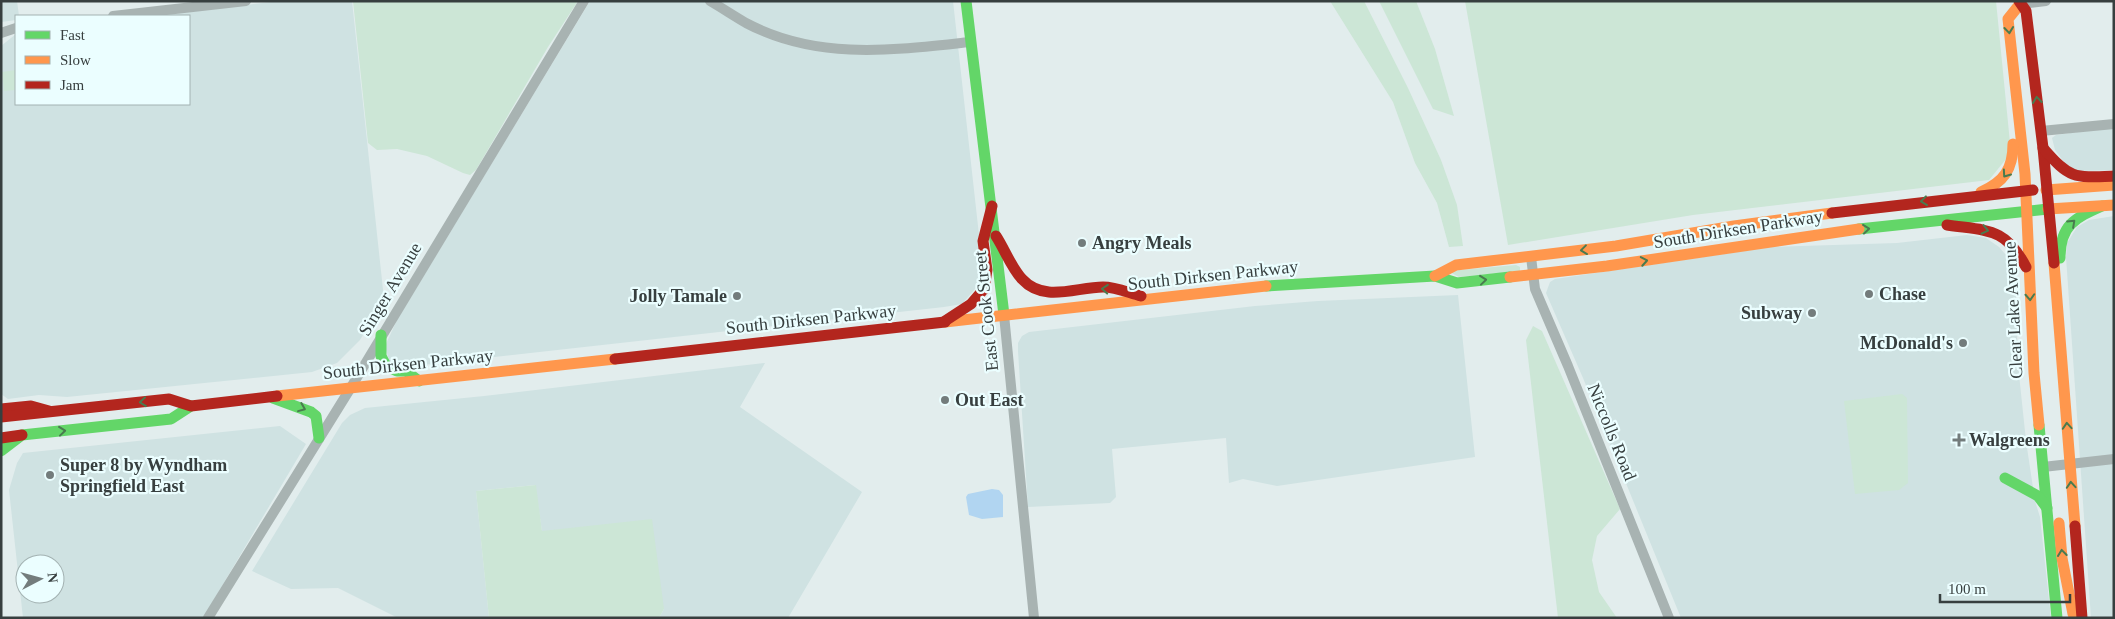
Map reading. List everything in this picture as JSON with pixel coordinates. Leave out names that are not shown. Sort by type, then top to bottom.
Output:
[{"type":"main road","name":"East Cook Street","points":[[966,1],[979,120],[996,236],[1004,315]]},
{"type":"main road","points":[[2020,3],[2026,12],[2043,148],[2065,388],[2082,618]]},
{"type":"main road","name":"Clear Lake Avenue","points":[[2020,3],[2008,19],[2025,191],[2031,324],[2038,342],[2044,378],[2048,466]]},
{"type":"main road","points":[[1973,196],[1995,186],[2008,174],[2013,164],[2014,155],[2005,70],[2012,60]]},
{"type":"main road","points":[[2043,148],[2059,168],[2067,174],[2078,178],[2114,176]]},
{"type":"main road","name":"South Dirksen Parkway","points":[[1435,276],[1456,265],[1625,245],[1752,223],[2010,192],[2114,185]]},
{"type":"main road","points":[[2065,388],[2071,373],[2059,244],[2067,228],[2074,220],[2108,205]]},
{"type":"main road","name":"South Dirksen Parkway","points":[[1,438],[171,418],[191,406],[267,396],[419,381],[1283,284],[1435,276],[1457,283],[1607,266],[1780,238],[2025,211],[2108,205]]},
{"type":"main road","points":[[944,322],[971,304],[984,288],[986,270],[983,241],[992,206]]},
{"type":"main road","points":[[1928,222],[1968,228],[1984,228],[2003,236],[2017,249],[2028,270]]},
{"type":"main road","points":[[996,236],[1020,277],[1040,292],[1050,293],[1104,287],[1152,299]]},
{"type":"main road","points":[[381,335],[380,354],[384,365],[397,372],[406,371],[419,381]]},
{"type":"main road","points":[[267,396],[311,412],[316,416],[319,438]]},
{"type":"main road","name":"South Dirksen Parkway","points":[[1,417],[169,399],[191,406]]},
{"type":"main road","points":[[1,409],[31,406],[50,411]]},
{"type":"main road","points":[[1,451],[22,435]]},
{"type":"main road","points":[[2048,466],[2047,508],[2057,618]]},
{"type":"main road","points":[[2048,466],[2062,558],[2074,618]]},
{"type":"main road","points":[[2006,478],[2038,496],[2047,508]]},
{"type":"street","points":[[122,15],[246,1]]},
{"type":"street","name":"Singer Avenue","points":[[208,618],[350,388],[584,1]]},
{"type":"street","points":[[710,1],[747,24],[810,46],[859,51],[882,51],[970,42]]},
{"type":"street","points":[[2020,3],[2046,1]]},
{"type":"street","points":[[1,33],[15,28]]},
{"type":"street","points":[[2041,131],[2114,124]]},
{"type":"street","name":"Niccolls Road","points":[[1531,257],[1535,289],[1568,366],[1669,618]]},
{"type":"street","name":"East Cook Street","points":[[1004,315],[1034,618]]},
{"type":"street","points":[[2048,466],[2114,459]]},
{"type":"shaded area","points":[[1,1],[17,1],[19,15],[15,15],[15,20],[1,22]]},
{"type":"shaded area","points":[[279,1],[352,1],[384,299],[360,340],[337,363],[312,372],[67,397],[39,395],[8,399],[1,394],[1,46],[15,35],[15,105],[190,105],[190,15],[163,15]]},
{"type":"shaded area","points":[[590,1],[953,1],[982,262],[981,282],[962,304],[944,307],[405,367],[390,364],[385,346],[397,320]]},
{"type":"shaded area","points":[[2114,127],[2114,170],[2078,171],[2067,166],[2055,150],[2052,138],[2056,135]]},
{"type":"shaded area","points":[[2114,216],[2114,618],[2091,618],[2066,257],[2067,243],[2077,227],[2089,220]]},
{"type":"shaded area","points":[[1967,235],[1986,238],[1999,247],[2012,262],[2015,272],[2018,365],[2026,441],[2035,501],[2040,517],[2051,618],[1681,618],[1583,378],[1546,293],[1550,282],[1555,279],[1771,247],[1897,243]]},
{"type":"shaded area","points":[[1458,295],[1475,457],[1277,486],[1243,479],[1229,483],[1226,438],[1112,449],[1116,497],[1110,503],[1028,507],[1018,343],[1022,336],[1029,332],[1255,306],[1318,301]]},
{"type":"shaded area","points":[[765,363],[740,407],[862,492],[788,618],[659,618],[664,609],[542,531],[535,485],[476,491],[489,618],[398,618],[338,588],[291,589],[252,571],[342,423],[350,415],[365,408]]},
{"type":"shaded area","points":[[280,426],[306,444],[203,618],[23,618],[21,604],[65,604],[65,554],[16,554],[9,490],[17,463],[23,453]]},
{"type":"green space","points":[[353,1],[578,1],[548,47],[476,170],[470,175],[427,156],[397,149],[377,150],[368,143]]},
{"type":"green space","points":[[1330,1],[1364,1],[1408,88],[1441,160],[1457,205],[1463,246],[1449,247],[1437,203],[1415,163],[1393,102]]},
{"type":"green space","points":[[1379,1],[1416,1],[1435,49],[1454,116],[1433,109]]},
{"type":"green space","points":[[1465,1],[1996,1],[2011,153],[1989,180],[1693,215],[1508,245]]},
{"type":"green space","points":[[15,70],[15,90],[4,91],[2,72]]},
{"type":"green space","points":[[1516,265],[1520,267],[1520,271],[1459,277],[1448,271]]},
{"type":"green space","points":[[1533,326],[1542,331],[1620,509],[1597,536],[1592,560],[1599,592],[1617,618],[1558,618],[1526,340]]},
{"type":"green space","points":[[1902,394],[1907,398],[1908,483],[1899,490],[1855,494],[1844,401]]},
{"type":"green space","points":[[536,485],[542,531],[652,519],[664,609],[659,618],[489,618],[476,491]]},
{"type":"water","points":[[992,489],[999,490],[1003,495],[1003,517],[982,519],[969,515],[966,497],[968,494]]},
{"type":"traffic: fast","points":[[966,1],[1004,315]]},
{"type":"traffic: fast","points":[[2060,258],[2066,230],[2077,219],[2102,206]]},
{"type":"traffic: fast","points":[[1859,229],[2048,209]]},
{"type":"traffic: fast","points":[[1266,286],[1435,276],[1457,283],[1510,277]]},
{"type":"traffic: fast","points":[[381,335],[381,356],[386,366],[397,371],[406,371],[419,381]]},
{"type":"traffic: fast","points":[[273,398],[311,412],[316,416],[319,438]]},
{"type":"traffic: fast","points":[[1,451],[22,435],[171,419],[191,406]]},
{"type":"traffic: fast","points":[[2039,425],[2057,618]]},
{"type":"traffic: fast","points":[[2005,478],[2038,496],[2047,508]]},
{"type":"traffic: slow","points":[[2020,4],[2008,19],[2025,174],[2034,373],[2039,425]]},
{"type":"traffic: slow","points":[[1981,192],[1996,184],[2006,174],[2013,153],[2013,144]]},
{"type":"traffic: slow","points":[[2046,190],[2114,185]]},
{"type":"traffic: slow","points":[[2048,209],[2114,205]]},
{"type":"traffic: slow","points":[[1435,276],[1456,265],[1616,246],[1734,226],[1832,213]]},
{"type":"traffic: slow","points":[[1510,277],[1607,266],[1859,229]]},
{"type":"traffic: slow","points":[[2054,263],[2075,526]]},
{"type":"traffic: slow","points":[[945,322],[1266,286]]},
{"type":"traffic: slow","points":[[277,396],[615,359]]},
{"type":"traffic: slow","points":[[2059,523],[2062,558],[2073,614]]},
{"type":"traffic: jam","points":[[2019,1],[2026,11],[2043,148],[2054,263]]},
{"type":"traffic: jam","points":[[2043,148],[2060,166],[2074,174],[2090,177],[2114,176]]},
{"type":"traffic: jam","points":[[1832,213],[2033,190]]},
{"type":"traffic: jam","points":[[945,321],[971,304],[984,289],[987,270],[983,241],[992,206]]},
{"type":"traffic: jam","points":[[1947,225],[1994,233],[2011,244],[2026,267]]},
{"type":"traffic: jam","points":[[996,236],[1011,264],[1022,279],[1040,290],[1061,292],[1108,287],[1141,296]]},
{"type":"traffic: jam","points":[[615,359],[945,322]]},
{"type":"traffic: jam","points":[[1,417],[169,399],[191,406],[277,396]]},
{"type":"traffic: jam","points":[[1,409],[31,406],[49,411]]},
{"type":"traffic: jam","points":[[1,438],[22,435]]},
{"type":"traffic: jam","points":[[2075,526],[2082,618]]},
{"type":"place","name":"Angry Meals","points":[[1082,243]]},
{"type":"place","name":"Chase","points":[[1869,294]]},
{"type":"place","name":"Jolly Tamale","points":[[737,296]]},
{"type":"place","name":"Subway","points":[[1812,313]]},
{"type":"place","name":"McDonald's","points":[[1963,343]]},
{"type":"place","name":"Out East","points":[[945,400]]},
{"type":"place","name":"Walgreens","points":[[1959,440]]},
{"type":"place","name":"Super 8 by Wyndham Springfield East","points":[[50,475]]}]
